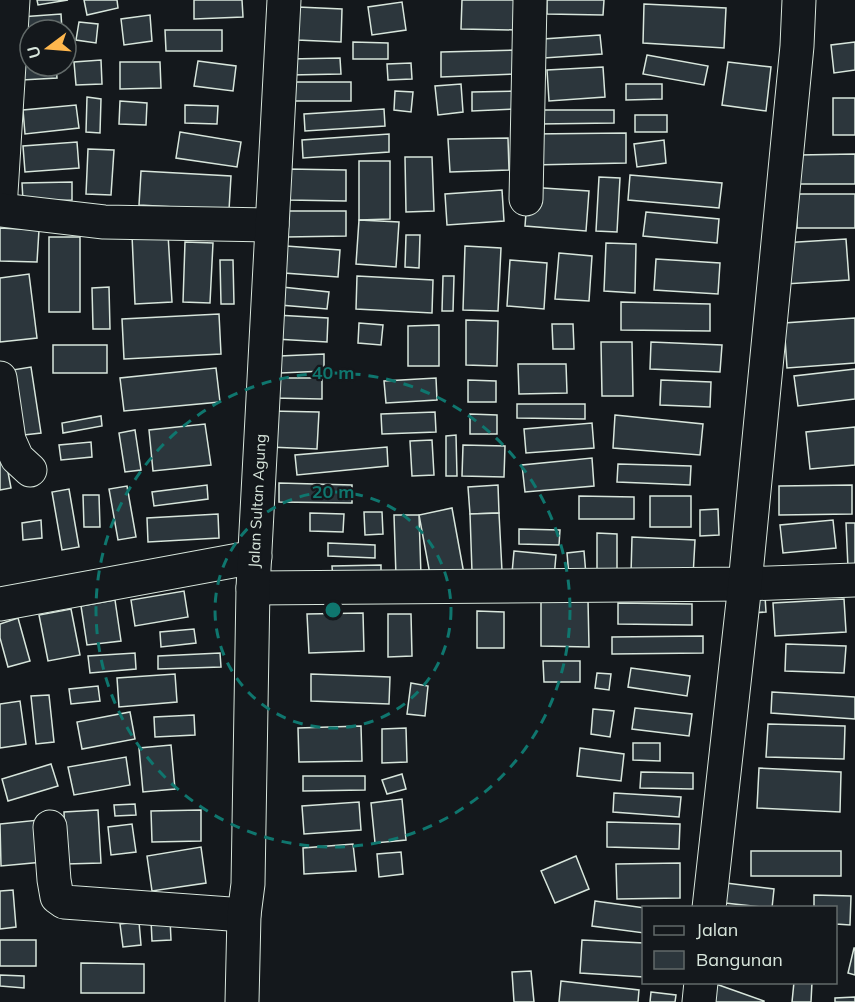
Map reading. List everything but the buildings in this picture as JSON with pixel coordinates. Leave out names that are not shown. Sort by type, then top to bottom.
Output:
[{"type":"street","points":[[13,0],[0,210],[104,222],[272,225]]},
{"type":"street","name":"Jalan Sultan Agung","points":[[242,1002],[244,915],[248,872],[254,572],[284,0]]},
{"type":"street","points":[[526,200],[530,0]]},
{"type":"street","points":[[709,906],[745,584],[797,46],[799,0]]},
{"type":"street","points":[[0,378],[9,440],[16,458],[30,470]]},
{"type":"street","points":[[0,604],[254,572],[745,584],[855,580]]},
{"type":"street","points":[[50,827],[57,897],[64,902],[244,915]]},
{"type":"street","points":[[699,1002],[701,984]]}]
